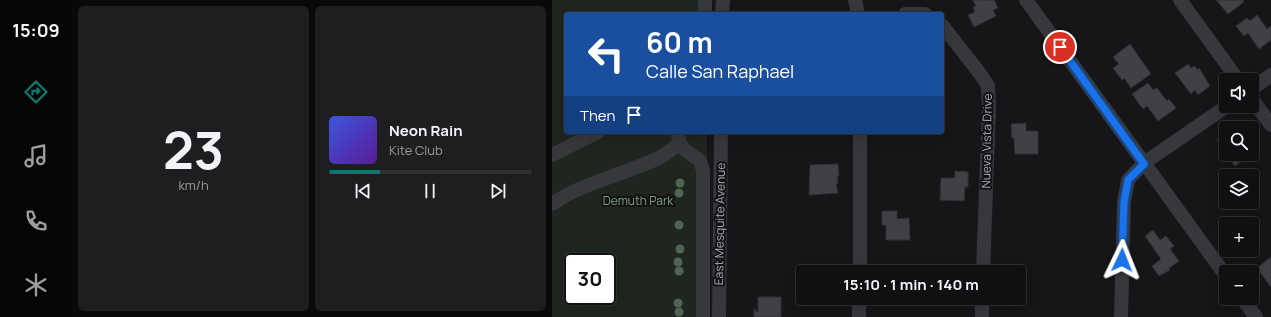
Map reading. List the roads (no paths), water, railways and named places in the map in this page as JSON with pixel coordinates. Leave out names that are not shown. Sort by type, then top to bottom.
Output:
[{"type":"street","points":[[705,0],[705,12]]},
{"type":"street","points":[[722,0],[722,12]]},
{"type":"street","points":[[855,0],[858,12]]},
{"type":"street","points":[[1026,0],[1219,266]]},
{"type":"street","points":[[1180,0],[1233,73]]},
{"type":"street","name":"Nueva Vista Drive","points":[[944,27],[988,86],[989,107],[983,265]]},
{"type":"street","points":[[1259,83],[1271,74]]},
{"type":"street","points":[[1259,109],[1271,125]]},
{"type":"street","points":[[1121,317],[1124,202],[1128,180],[1144,164],[1219,112]]},
{"type":"street","points":[[552,155],[594,134]]},
{"type":"street","name":"East Mesquite Avenue","points":[[719,317],[721,134]]},
{"type":"street","points":[[860,134],[860,265]]},
{"type":"street","points":[[552,204],[567,194],[659,159],[682,142],[700,161],[704,176],[703,317]]},
{"type":"street","points":[[859,305],[859,317]]},
{"type":"street","points":[[982,305],[982,317]]},
{"type":"street","points":[[1247,305],[1256,317]]},
{"type":"park label","name":"Demuth Park","points":[[638,201]]}]
